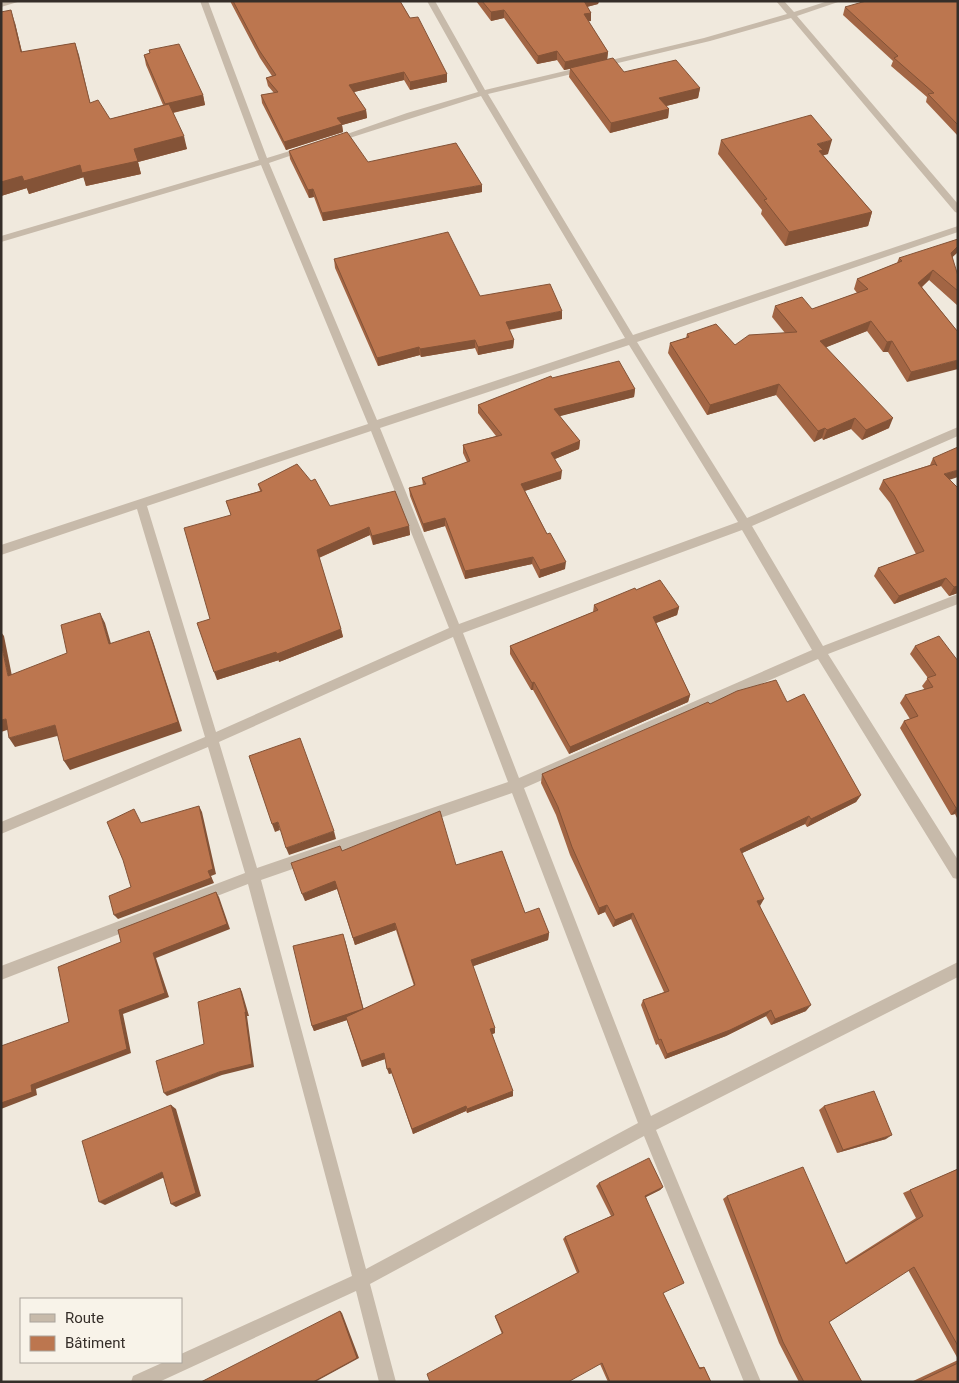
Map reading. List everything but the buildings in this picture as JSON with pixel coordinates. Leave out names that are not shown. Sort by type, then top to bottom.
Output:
[{"type":"street","points":[[1,5],[17,1]]},
{"type":"street","points":[[204,1],[264,162],[374,425],[456,630],[647,1126],[753,1382]]},
{"type":"street","points":[[431,1],[483,93],[631,340],[745,524],[820,652],[958,873]]},
{"type":"street","points":[[780,1],[958,210]]},
{"type":"street","points":[[321,144],[483,93],[630,59],[793,16],[837,1]]},
{"type":"street","points":[[1,239],[312,147]]},
{"type":"street","points":[[1,550],[958,229]]},
{"type":"street","points":[[1,828],[213,739],[456,630],[745,524],[958,431]]},
{"type":"street","points":[[141,504],[253,876],[388,1382]]},
{"type":"street","points":[[1,973],[253,876],[515,786],[820,652],[958,599]]},
{"type":"street","points":[[182,1362],[362,1280],[647,1126],[958,968]]},
{"type":"street","points":[[138,1382],[180,1363]]}]
